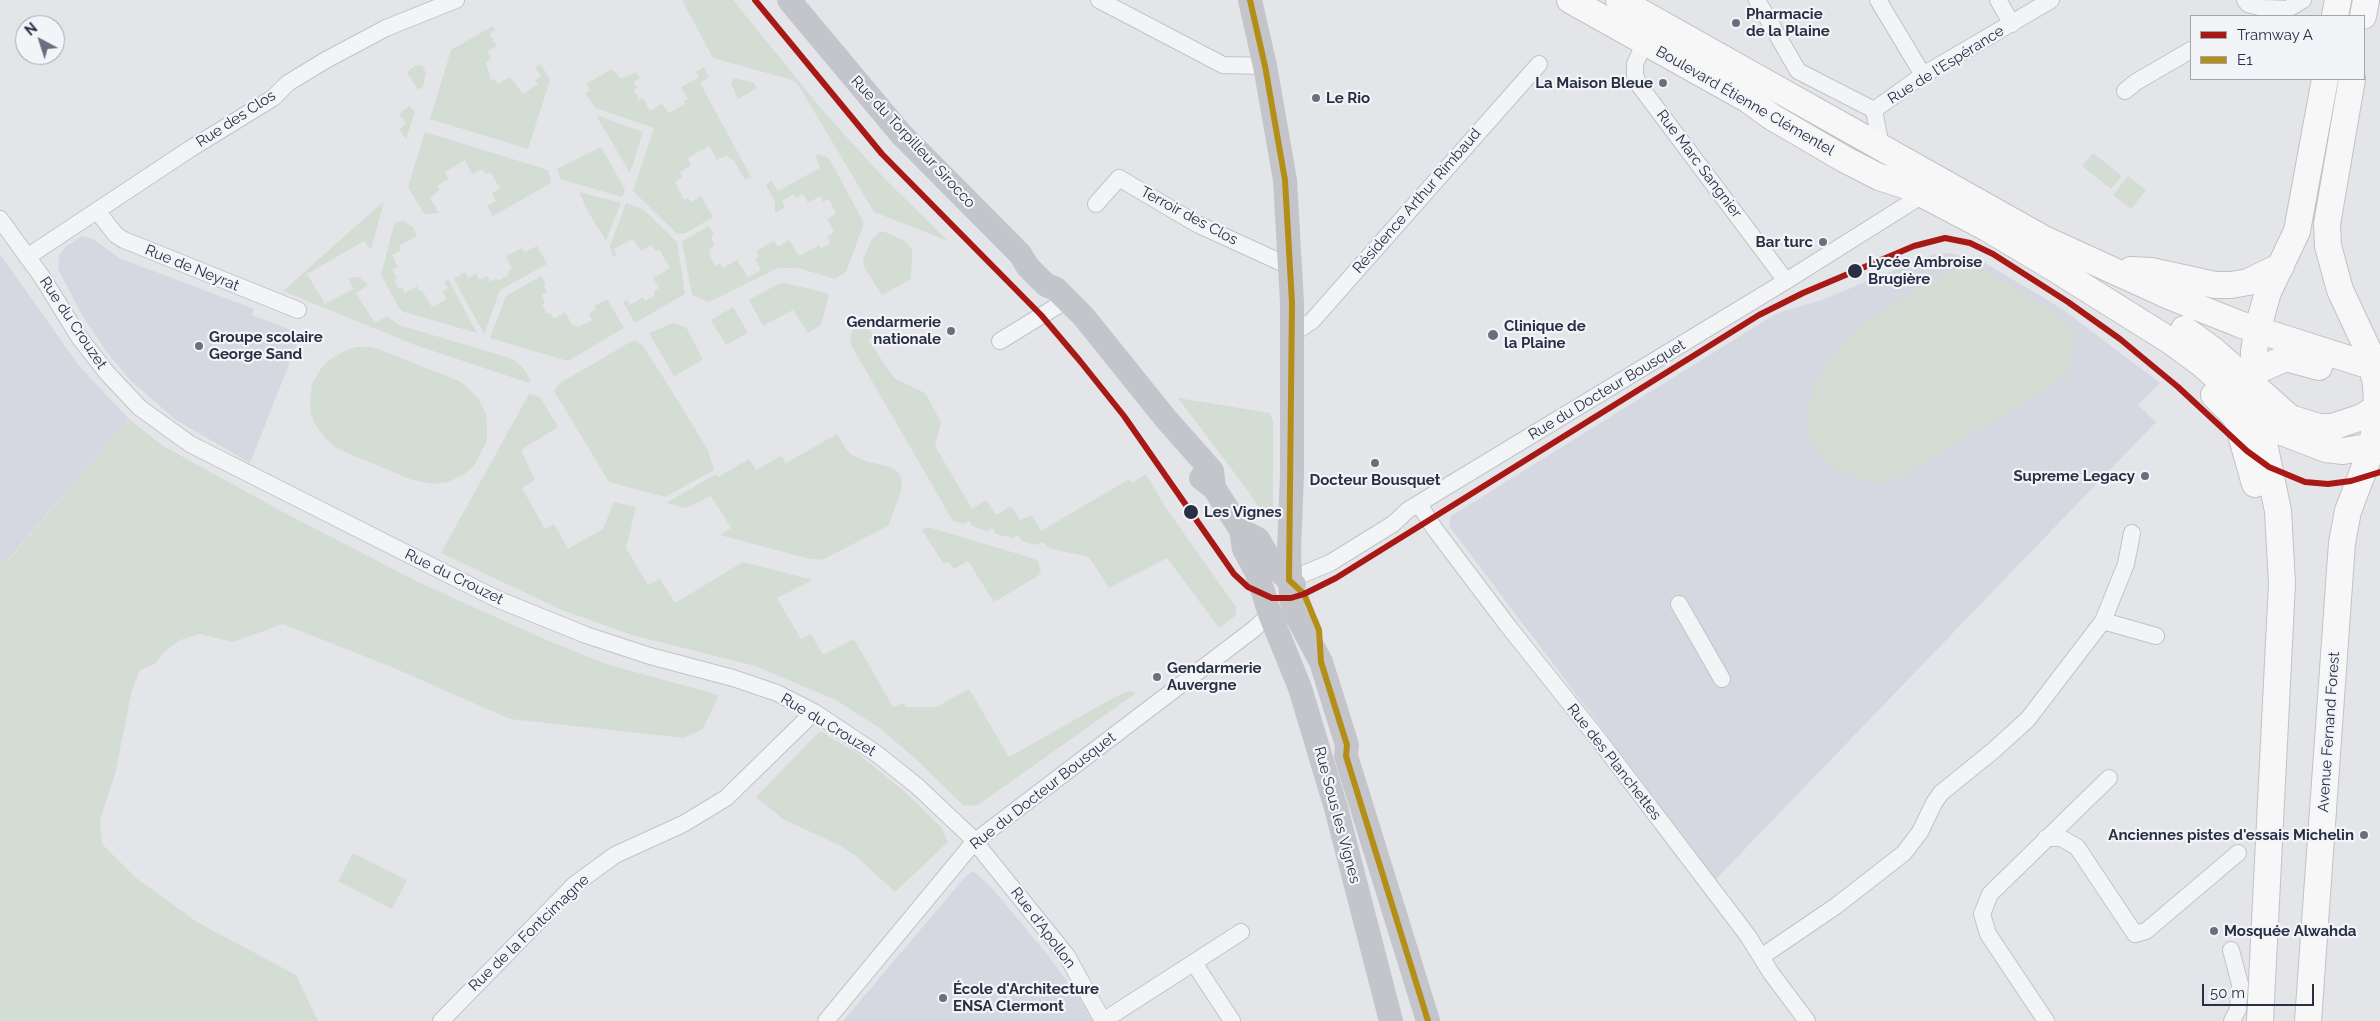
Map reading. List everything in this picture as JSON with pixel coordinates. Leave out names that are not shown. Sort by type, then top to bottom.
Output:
[{"type":"main road","name":"Boulevard Étienne Clémentel","points":[[1570,0],[1879,177],[1933,189],[2169,296],[2378,376]]},
{"type":"main road","name":"Boulevard Étienne Clémentel","points":[[1619,0],[1645,8],[1925,171],[1933,189],[1987,228],[2169,340],[2202,364],[2258,414],[2282,432],[2326,449],[2344,451],[2376,447]]},
{"type":"main road","points":[[2335,15],[2338,0]]},
{"type":"main road","points":[[2363,15],[2366,0]]},
{"type":"main road","points":[[2260,1021],[2282,583],[2278,511],[2258,414],[2254,380],[2257,331],[2268,292],[2293,242],[2301,214],[2325,80]]},
{"type":"main road","points":[[2109,302],[2167,319],[2254,380],[2290,418],[2319,427],[2341,425],[2362,417],[2378,376],[2340,290],[2332,269],[2328,246],[2328,224],[2352,80]]},
{"type":"main road","points":[[2108,268],[2151,272],[2215,285],[2231,285],[2248,282],[2281,266]]},
{"type":"main road","points":[[2169,340],[2191,372],[2236,417],[2253,473],[2270,553],[2282,583]]},
{"type":"main road","points":[[2254,380],[2276,362],[2293,359],[2378,376]]},
{"type":"main road","name":"Avenue Fernand Forest","points":[[2308,1021],[2342,543],[2348,511],[2376,447],[2378,376]]},
{"type":"street","name":"Rue des Clos","points":[[27,257],[190,149],[273,98],[288,83],[326,60],[386,28],[456,0]]},
{"type":"street","name":"Rue du Torpilleur Sirocco","points":[[788,0],[901,134],[1020,254],[1028,268],[1046,285],[1061,294],[1084,317],[1166,419],[1212,471],[1214,488],[1273,565],[1289,580]]},
{"type":"street","name":"Rue du Torpilleur Sirocco","points":[[793,0],[810,26]]},
{"type":"street","points":[[1099,0],[1223,65],[1265,66]]},
{"type":"street","name":"Rue Sous les Vignes","points":[[1250,0],[1265,66],[1285,180],[1291,267],[1292,334],[1289,580],[1294,611],[1321,662],[1346,745],[1346,756],[1428,1021]]},
{"type":"street","points":[[1757,0],[1798,70],[1874,110]]},
{"type":"street","points":[[1878,0],[1923,75]]},
{"type":"street","points":[[1998,0],[2012,24]]},
{"type":"street","name":"Rue de l'Espérance","points":[[1881,147],[1874,110],[1923,75],[2051,0]]},
{"type":"street","points":[[2249,8],[2293,12],[2303,0]]},
{"type":"street","name":"Rue Marc Sangnier","points":[[1645,42],[1635,64],[1635,75],[1639,85],[1786,281]]},
{"type":"street","points":[[2124,91],[2190,51]]},
{"type":"street","name":"Résidence Arthur Rimbaud","points":[[1292,334],[1312,321],[1539,64]]},
{"type":"street","points":[[1879,177],[1892,198],[1892,213]]},
{"type":"street","name":"Terroir des Clos","points":[[1096,204],[1118,178],[1197,224],[1291,267]]},
{"type":"street","name":"Rue du Docteur Bousquet","points":[[1289,580],[1330,563],[1393,524],[1408,510],[1786,281],[1933,189]]},
{"type":"street","name":"Rue de Neyrat","points":[[98,210],[116,235],[124,240],[298,310]]},
{"type":"street","name":"Rue du Crouzet","points":[[0,219],[48,286],[79,337],[107,374],[140,408],[190,444],[471,586],[542,619],[650,656],[742,681],[777,693],[814,712],[884,760],[917,786],[974,842]]},
{"type":"street","points":[[1000,341],[1061,294]]},
{"type":"street","name":"Rue des Planchettes","points":[[1419,504],[1480,588],[1748,936],[1808,1021]]},
{"type":"street","points":[[1250,534],[1267,538],[1283,532],[1290,522]]},
{"type":"street","points":[[1761,957],[1836,906],[1904,853],[1920,832],[1931,807],[1941,794],[2028,719],[2103,621],[2126,564],[2132,532]]},
{"type":"street","name":"Rue du Torpilleur Sirocco","points":[[1250,534],[1244,549],[1257,573],[1270,614]]},
{"type":"street","name":"Rue Sous les Vignes","points":[[1270,614],[1289,580]]},
{"type":"street","points":[[1679,604],[1722,679]]},
{"type":"street","name":"Rue Sous les Vignes","points":[[1270,614],[1279,617],[1288,624],[1298,640],[1321,662]]},
{"type":"street","name":"Rue Sous les Vignes","points":[[1270,614],[1300,688],[1320,750],[1391,1021]]},
{"type":"street","name":"Rue du Docteur Bousquet","points":[[826,1021],[974,842],[1254,629],[1270,614]]},
{"type":"street","points":[[2103,621],[2156,636]]},
{"type":"street","name":"Rue de la Fontcimagne","points":[[441,1021],[574,885],[615,855],[683,824],[726,798],[814,712]]},
{"type":"street","points":[[2046,1021],[1988,934],[1982,914],[1990,894],[2109,778]]},
{"type":"street","points":[[2046,838],[2061,838],[2077,847],[2135,934],[2146,931],[2238,853]]},
{"type":"street","name":"Rue d'Apollon","points":[[974,842],[1067,956],[1103,1021]]},
{"type":"street","points":[[1103,1021],[1241,932]]},
{"type":"street","points":[[2231,950],[2238,970],[2240,984],[2238,1009],[2232,1021]]},
{"type":"street","points":[[1194,963],[1232,1021]]},
{"type":"shaded area","points":[[682,0],[733,0],[824,112],[884,178],[948,241],[874,212],[799,86],[792,80],[713,58]]},
{"type":"shaded area","points":[[493,26],[495,30],[489,34],[497,46],[488,51],[491,59],[486,63],[491,80],[495,79],[498,84],[510,77],[523,94],[538,84],[535,80],[541,77],[535,67],[541,64],[550,80],[528,149],[430,119],[451,50]]},
{"type":"shaded area","points":[[422,65],[426,73],[423,87],[418,90],[407,72],[415,66]]},
{"type":"shaded area","points":[[704,67],[709,77],[700,83],[751,177],[745,180],[733,159],[731,160],[727,155],[717,160],[709,146],[688,158],[691,165],[680,172],[682,177],[675,182],[684,200],[688,198],[691,202],[701,196],[713,217],[686,233],[677,234],[633,191],[654,128],[595,108],[585,93],[590,90],[586,84],[612,69],[621,79],[636,72],[640,78],[634,82],[637,88],[634,90],[639,100],[643,98],[650,111],[662,104],[669,113],[685,104],[684,101],[688,99],[681,87],[699,77],[696,72]]},
{"type":"shaded area","points":[[734,78],[754,83],[757,88],[738,99],[731,83]]},
{"type":"shaded area","points":[[409,106],[415,112],[406,139],[399,129],[406,124],[399,114]]},
{"type":"shaded area","points":[[596,115],[643,132],[630,173]]},
{"type":"shaded area","points":[[425,132],[548,170],[551,183],[493,216],[487,206],[496,201],[492,193],[500,188],[490,172],[486,174],[482,169],[472,174],[465,160],[445,172],[448,179],[437,186],[439,190],[430,198],[439,213],[424,214],[408,187]]},
{"type":"shaded area","points":[[601,147],[625,189],[622,197],[560,179],[557,169]]},
{"type":"shaded area","points":[[2093,153],[2122,176],[2111,189],[2082,166]]},
{"type":"shaded area","points":[[818,154],[830,160],[864,223],[846,272],[835,279],[798,268],[778,268],[709,302],[692,295],[682,241],[709,226],[714,235],[711,237],[715,245],[709,249],[711,254],[709,255],[715,266],[720,263],[723,268],[737,260],[748,277],[761,270],[755,259],[759,257],[756,251],[774,241],[778,247],[789,240],[799,256],[819,245],[821,248],[830,243],[827,237],[834,232],[827,219],[836,214],[829,199],[823,202],[820,196],[808,203],[803,194],[796,198],[794,194],[782,201],[785,207],[775,213],[775,201],[766,186],[771,180],[778,191],[820,168],[815,155]]},
{"type":"shaded area","points":[[2128,176],[2146,190],[2131,209],[2113,195]]},
{"type":"shaded area","points":[[579,192],[621,203],[606,240],[588,212]]},
{"type":"shaded area","points":[[384,201],[371,250],[364,241],[307,274],[325,304],[353,289],[348,278],[359,277],[368,285],[356,293],[375,323],[387,316],[399,325],[513,359],[524,369],[531,381],[529,383],[415,345],[283,291]]},
{"type":"shaded area","points":[[626,203],[643,209],[677,242],[685,294],[635,323],[623,302],[627,300],[630,305],[643,297],[645,301],[655,295],[654,291],[659,288],[653,278],[670,268],[659,249],[656,251],[651,245],[641,251],[633,239],[614,249],[617,255],[613,257],[610,246]]},
{"type":"shaded area","points":[[404,221],[413,227],[417,236],[399,246],[401,250],[392,255],[398,267],[392,270],[397,278],[394,280],[398,288],[402,287],[405,293],[417,286],[419,291],[422,290],[432,307],[447,299],[442,291],[448,288],[444,282],[448,279],[477,333],[404,312],[399,308],[381,275],[394,225],[396,222]]},
{"type":"shaded area","points":[[880,232],[885,232],[905,241],[912,249],[911,279],[882,295],[864,267],[863,259],[872,239]]},
{"type":"shaded area","name":"Groupe scolaire George Sand","points":[[82,236],[93,239],[119,258],[254,309],[252,315],[301,334],[250,463],[176,420],[132,382],[106,351],[82,315],[58,269],[59,256],[64,248]]},
{"type":"shaded area","points":[[537,246],[547,264],[500,290],[484,334],[454,279],[465,272],[468,278],[476,274],[480,280],[487,276],[490,282],[496,278],[498,281],[509,275],[508,271],[512,269],[506,256],[522,248],[525,252]]},
{"type":"shaded area","points":[[1949,253],[1980,260],[2061,308],[2160,383],[2138,405],[2156,422],[1716,879],[1449,526],[1451,516],[1777,313],[1822,300],[1933,254]]},
{"type":"shaded area","points":[[0,254],[79,366],[129,419],[5,563],[0,559]]},
{"type":"shaded area","points":[[1971,269],[1985,271],[2060,316],[2073,333],[2074,345],[2072,360],[2065,376],[2052,386],[1895,480],[1883,483],[1863,480],[1843,473],[1827,461],[1811,443],[1807,428],[1807,413],[1812,393],[1826,364],[1840,345],[1855,330],[1930,281],[1956,270]]},
{"type":"shaded area","points":[[541,276],[546,285],[544,286],[547,292],[542,295],[545,303],[542,305],[547,314],[550,313],[554,319],[565,312],[573,326],[576,325],[578,327],[592,320],[589,314],[596,309],[594,306],[607,299],[624,328],[568,361],[490,338],[506,296]]},
{"type":"shaded area","points":[[784,283],[829,295],[821,325],[808,333],[793,310],[763,326],[749,300],[778,284]]},
{"type":"shaded area","points":[[733,307],[748,333],[726,345],[711,320]]},
{"type":"shaded area","points":[[673,323],[686,327],[703,360],[674,376],[649,333]]},
{"type":"shaded area","points":[[865,326],[875,336],[868,340],[894,378],[925,393],[941,422],[935,446],[972,509],[986,500],[996,515],[1011,506],[1020,520],[1032,515],[1041,531],[1129,479],[1132,483],[1146,474],[1166,508],[1236,607],[1236,615],[1219,628],[1167,558],[1109,588],[1089,557],[1048,548],[1043,542],[1036,545],[1022,541],[1018,535],[1012,538],[996,534],[992,528],[987,531],[972,526],[969,521],[964,524],[953,521],[851,345],[850,338],[852,332],[856,327]]},
{"type":"shaded area","points":[[632,341],[637,341],[643,346],[665,380],[708,450],[714,470],[665,497],[609,482],[554,391],[560,383]]},
{"type":"shaded area","points":[[356,347],[371,347],[381,350],[459,381],[478,398],[486,414],[487,441],[474,466],[463,475],[448,482],[433,484],[412,480],[345,452],[335,447],[325,438],[316,426],[311,414],[312,384],[320,370],[329,360]]},
{"type":"shaded area","points":[[529,394],[540,397],[558,427],[521,450],[535,480],[522,488],[545,529],[554,524],[568,549],[603,529],[614,502],[636,507],[626,548],[648,585],[660,579],[675,603],[743,562],[813,580],[777,598],[801,639],[811,634],[823,655],[854,639],[893,707],[903,703],[906,707],[936,707],[969,689],[1009,757],[1115,697],[1128,691],[1136,693],[978,805],[964,806],[918,761],[881,729],[836,700],[755,666],[632,635],[562,610],[441,553]]},
{"type":"shaded area","points":[[1178,398],[1270,413],[1273,421],[1273,516],[1266,519],[1248,491]]},
{"type":"shaded area","points":[[129,419],[163,446],[283,512],[418,582],[542,638],[606,664],[719,695],[703,729],[684,738],[510,719],[394,668],[283,624],[233,642],[200,634],[180,640],[165,651],[155,664],[140,670],[132,690],[115,774],[100,820],[102,844],[136,878],[197,922],[296,975],[318,1021],[0,1021],[0,559],[6,563]]},
{"type":"shaded area","points":[[837,434],[852,455],[865,461],[890,467],[898,472],[902,480],[901,492],[888,526],[822,560],[806,558],[720,535],[731,528],[711,496],[686,508],[666,503],[716,474],[718,477],[749,459],[756,470],[781,456],[786,463]]},
{"type":"shaded area","points":[[928,527],[1032,558],[1038,561],[1041,572],[1038,576],[994,602],[968,561],[954,569],[949,563],[943,563],[922,530]]},
{"type":"shaded area","points":[[820,731],[857,753],[905,792],[941,827],[948,842],[895,892],[857,857],[841,846],[783,819],[756,797]]},
{"type":"shaded area","points":[[353,853],[407,880],[392,909],[338,881]]},
{"type":"shaded area","points":[[973,871],[992,888],[1051,959],[1080,999],[1092,1021],[843,1021],[966,876]]},
{"type":"tram line","name":"A","points":[[755,0],[882,154],[1041,315],[1080,361],[1124,416],[1234,574],[1248,587],[1272,598],[1291,598],[1304,594],[1336,578],[1759,315],[1803,293],[1914,246],[1945,238],[1970,243],[1993,254],[2068,302],[2120,339],[2178,387],[2247,451],[2269,467],[2305,482],[2328,484],[2351,481],[2380,472]]},
{"type":"transit line","name":"E1","points":[[1250,0],[1265,66],[1285,180],[1292,303],[1289,580],[1304,594],[1319,630],[1321,662],[1347,745],[1346,756],[1428,1021]]},
{"type":"place","name":"Pharmacie de la Plaine","points":[[1736,23]]},
{"type":"place","name":"La Maison Bleue","points":[[1663,83]]},
{"type":"place","name":"Le Rio","points":[[1316,98]]},
{"type":"place","name":"Bar turc","points":[[1823,242]]},
{"type":"place","name":"Lycée Ambroise Brugière","points":[[1855,271]]},
{"type":"place","name":"Gendarmerie nationale","points":[[951,331]]},
{"type":"place","name":"Clinique de la Plaine","points":[[1493,335]]},
{"type":"place","name":"Groupe scolaire George Sand","points":[[199,346]]},
{"type":"place","name":"Docteur Bousquet","points":[[1375,463]]},
{"type":"place","name":"Supreme Legacy","points":[[2145,476]]},
{"type":"place","name":"Les Vignes","points":[[1191,512]]},
{"type":"place","name":"Gendarmerie Auvergne","points":[[1157,677]]},
{"type":"place","name":"Anciennes pistes d'essais Michelin","points":[[2364,835]]},
{"type":"place","name":"Mosquée Alwahda","points":[[2214,931]]},
{"type":"place","name":"École d'Architecture ENSA Clermont","points":[[943,998]]}]
